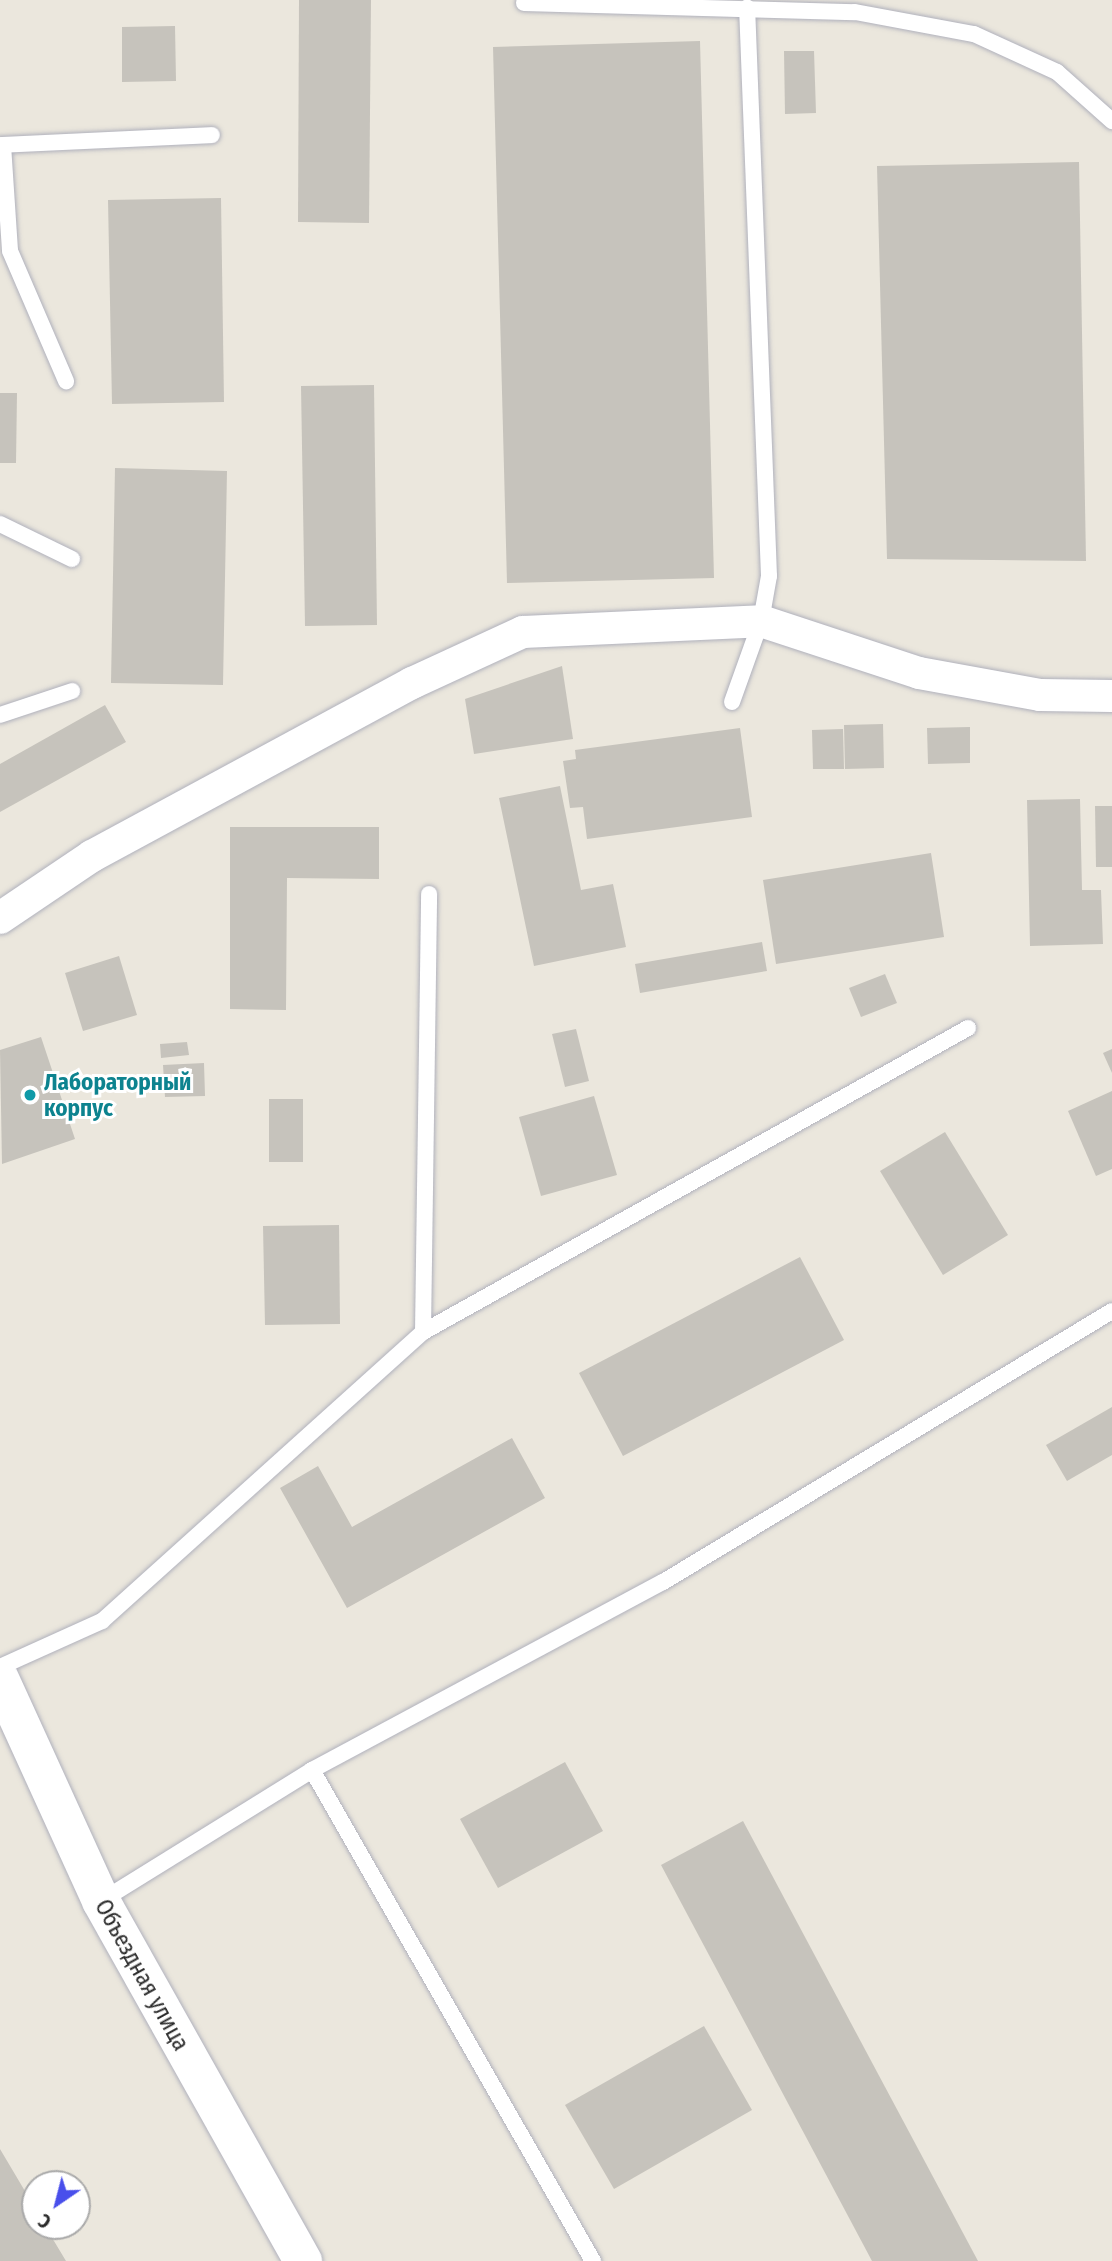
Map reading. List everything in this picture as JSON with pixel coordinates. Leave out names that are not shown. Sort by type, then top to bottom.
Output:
[{"type":"main road","name":"Объездная улица","points":[[0,1679],[101,1901],[303,2261]]},
{"type":"street","points":[[0,918],[92,856],[493,642],[547,627],[761,621],[919,673],[1040,695],[1112,696]]},
{"type":"lane","points":[[524,3],[854,6],[974,34],[1017,49],[1057,72],[1112,121]]},
{"type":"lane","points":[[732,702],[761,621],[769,576],[747,7]]},
{"type":"lane","points":[[66,381],[10,251],[1,145],[212,135]]},
{"type":"lane","points":[[0,524],[72,559]]},
{"type":"lane","points":[[0,715],[72,691]]},
{"type":"lane","points":[[423,1332],[429,894]]},
{"type":"lane","points":[[0,1667],[74,1637],[116,1609],[423,1332],[968,1028]]},
{"type":"lane","points":[[101,1901],[312,1770],[663,1582],[1112,1311]]},
{"type":"lane","points":[[312,1770],[593,2261]]},
{"type":"building","points":[[299,0],[371,0],[369,223],[298,222]]},
{"type":"building","points":[[175,26],[176,81],[122,82],[122,27]]},
{"type":"building","points":[[700,41],[714,578],[507,583],[493,47]]},
{"type":"building","points":[[784,51],[814,51],[816,113],[785,114]]},
{"type":"building","points":[[1079,162],[1086,561],[887,559],[877,166]]},
{"type":"building","points":[[221,198],[224,402],[112,404],[108,200]]},
{"type":"building","points":[[374,385],[377,625],[305,626],[301,386]]},
{"type":"building","points":[[0,393],[17,393],[16,463],[0,463]]},
{"type":"building","points":[[115,468],[227,471],[223,685],[111,683]]},
{"type":"building","points":[[562,666],[573,739],[474,754],[465,699]]},
{"type":"building","points":[[105,705],[126,742],[0,812],[0,764]]},
{"type":"building","points":[[883,724],[884,768],[845,769],[844,725]]},
{"type":"building","points":[[970,727],[970,763],[928,764],[927,728]]},
{"type":"building","points":[[740,728],[752,817],[587,839],[583,807],[570,808],[563,761],[576,759],[575,750]]},
{"type":"building","points":[[843,729],[844,769],[813,769],[812,730]]},
{"type":"building","points":[[560,786],[581,890],[613,884],[626,947],[534,966],[499,798]]},
{"type":"building","points":[[1080,799],[1082,890],[1101,890],[1103,944],[1030,946],[1027,800]]},
{"type":"building","points":[[1095,806],[1112,806],[1112,867],[1096,867]]},
{"type":"building","points":[[230,827],[379,827],[379,879],[287,878],[286,1010],[230,1009]]},
{"type":"building","points":[[931,853],[944,937],[776,964],[763,880]]},
{"type":"building","points":[[762,942],[767,971],[640,993],[635,964]]},
{"type":"building","points":[[119,956],[137,1015],[83,1031],[65,973]]},
{"type":"building","points":[[885,974],[897,1003],[861,1017],[849,988]]},
{"type":"building","points":[[576,1029],[589,1081],[565,1087],[552,1034]]},
{"type":"building","name":"Лабораторный корпус","points":[[41,1037],[75,1139],[2,1164],[0,1050]]},
{"type":"building","points":[[187,1042],[189,1055],[161,1058],[160,1044]]},
{"type":"building","points":[[1112,1049],[1112,1073],[1103,1053]]},
{"type":"building","points":[[204,1063],[205,1096],[165,1097],[163,1065]]},
{"type":"building","points":[[1112,1091],[1112,1169],[1096,1176],[1068,1111]]},
{"type":"building","points":[[594,1096],[617,1175],[541,1196],[519,1117]]},
{"type":"building","points":[[269,1099],[303,1099],[303,1162],[269,1162]]},
{"type":"building","points":[[945,1132],[1008,1235],[943,1275],[880,1171]]},
{"type":"building","points":[[339,1225],[340,1324],[265,1325],[263,1226]]},
{"type":"building","points":[[800,1257],[844,1340],[623,1456],[579,1373]]},
{"type":"building","points":[[1112,1407],[1112,1455],[1067,1481],[1046,1445]]},
{"type":"building","points":[[512,1438],[545,1498],[347,1608],[280,1488],[318,1466],[352,1527]]},
{"type":"building","points":[[565,1762],[603,1831],[498,1888],[460,1819]]},
{"type":"building","points":[[743,1821],[978,2261],[872,2261],[661,1865]]},
{"type":"building","points":[[704,2026],[752,2110],[614,2189],[565,2105]]},
{"type":"building","points":[[0,2149],[21,2184],[21,2240],[53,2240],[66,2261],[0,2261]]},
{"type":"place","name":"Лабораторный корпус","points":[[30,1095]]}]
